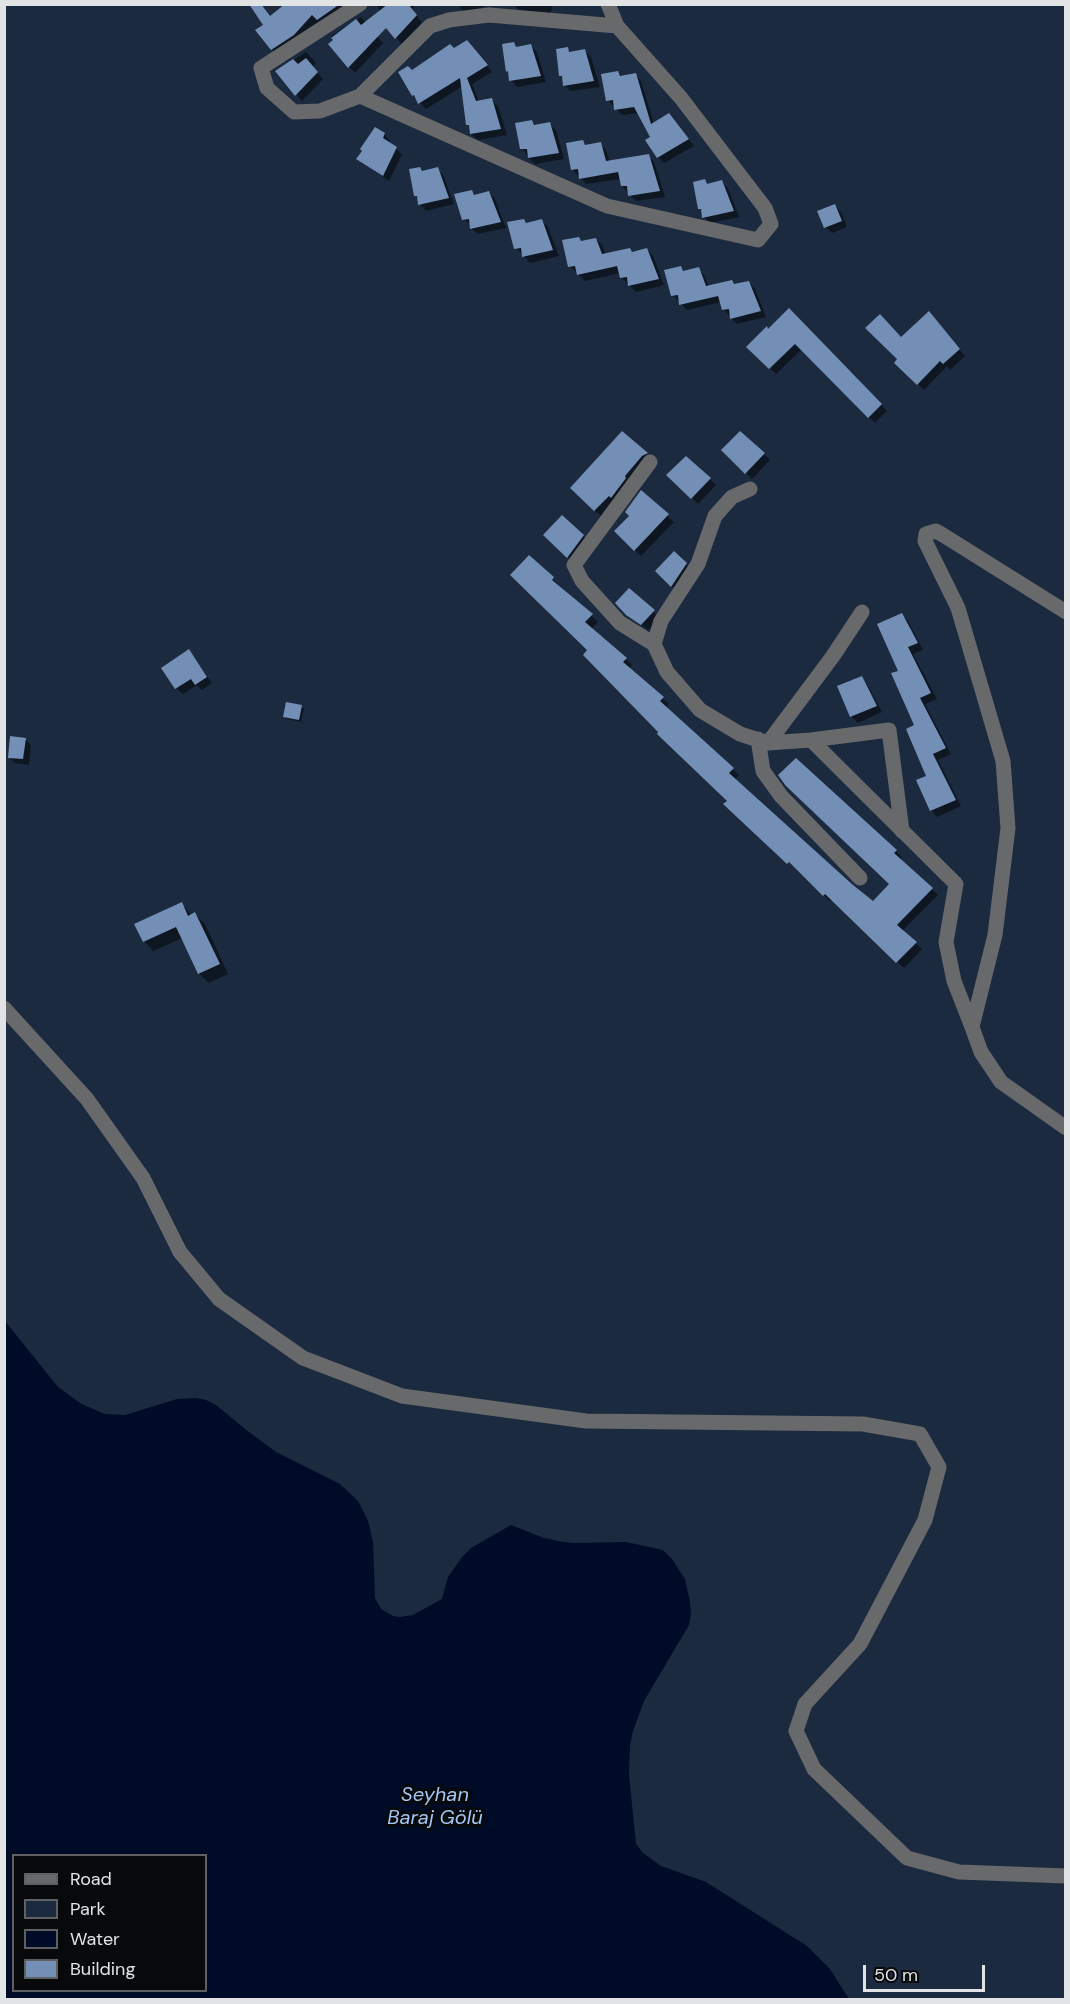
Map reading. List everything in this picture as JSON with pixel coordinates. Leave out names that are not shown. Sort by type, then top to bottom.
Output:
[{"type":"street","points":[[360,4],[261,68],[267,88],[294,112],[320,111],[360,96],[430,26],[449,20],[489,15],[617,26]]},
{"type":"street","points":[[360,96],[607,206],[758,240],[771,224],[765,208],[681,98],[617,26],[608,4]]},
{"type":"street","points":[[650,462],[574,565],[582,581],[620,623],[654,644],[667,672],[700,710],[740,734],[763,741],[811,740],[889,730],[902,831]]},
{"type":"street","points":[[654,644],[661,621],[698,564],[715,516],[732,496],[750,489]]},
{"type":"street","points":[[972,1027],[995,935],[1008,828],[1003,761],[958,608],[925,541],[926,534],[936,531],[1065,612]]},
{"type":"street","points":[[860,878],[775,788],[763,771],[763,741],[833,656],[862,612]]},
{"type":"street","points":[[811,740],[956,884],[946,942],[954,981],[981,1052],[1001,1082],[1065,1128]]},
{"type":"street","points":[[4,1008],[87,1099],[143,1178],[180,1252],[219,1299],[303,1358],[402,1396],[586,1421],[863,1424],[920,1434],[939,1467],[926,1520],[860,1644],[805,1704],[796,1731],[814,1769],[907,1858],[959,1872],[1065,1876]]},
{"type":"green space","points":[[5,5],[1065,5],[1065,1999],[5,2000]]},
{"type":"water","name":"Seyhan Baraj Gölü","points":[[5,1321],[58,1387],[80,1403],[105,1414],[125,1415],[177,1399],[206,1400],[216,1405],[276,1452],[340,1484],[358,1501],[368,1521],[373,1542],[375,1598],[381,1609],[393,1616],[413,1615],[442,1599],[448,1577],[462,1557],[471,1548],[511,1525],[558,1541],[626,1542],[663,1550],[685,1579],[691,1614],[689,1625],[644,1701],[633,1731],[629,1775],[636,1844],[643,1853],[661,1866],[706,1882],[807,1946],[830,1969],[849,1999],[5,1999]]},
{"type":"building","points":[[249,4],[261,4],[270,16],[285,4],[340,4],[317,20],[312,15],[294,35],[271,50],[255,30],[263,25]]},
{"type":"building","points":[[388,4],[408,4],[417,15],[395,39],[386,28],[348,68],[328,44],[333,40],[331,38],[356,19],[361,25]]},
{"type":"building","points":[[467,40],[488,65],[467,78],[476,101],[492,98],[501,129],[470,134],[469,125],[466,125],[460,78],[418,104],[398,72],[408,66],[412,70],[450,44],[454,48]]},
{"type":"building","points":[[514,42],[516,47],[531,44],[541,76],[509,81],[502,44]]},
{"type":"building","points":[[568,47],[569,52],[585,49],[594,81],[563,86],[562,76],[559,76],[556,49]]},
{"type":"building","points":[[306,58],[318,72],[295,96],[275,71],[293,59],[298,64]]},
{"type":"building","points":[[618,71],[620,76],[636,73],[651,124],[669,113],[689,139],[657,158],[645,140],[650,137],[634,107],[614,110],[613,100],[606,101],[601,74]]},
{"type":"building","points":[[532,120],[534,125],[550,122],[559,153],[528,158],[527,149],[520,149],[515,123]]},
{"type":"building","points":[[375,127],[385,133],[383,138],[397,147],[383,176],[356,159]]},
{"type":"building","points":[[583,140],[585,145],[601,142],[606,161],[649,154],[660,191],[628,196],[627,186],[621,186],[618,172],[579,179],[578,169],[571,170],[566,143]]},
{"type":"building","points":[[420,167],[422,171],[438,167],[449,198],[418,205],[409,169]]},
{"type":"building","points":[[705,179],[707,184],[722,180],[734,211],[702,218],[693,182]]},
{"type":"building","points":[[472,190],[474,195],[489,191],[501,222],[470,229],[469,219],[462,220],[454,194]]},
{"type":"building","points":[[835,204],[842,221],[824,228],[817,211]]},
{"type":"building","points":[[524,219],[526,223],[542,219],[553,250],[522,257],[521,248],[514,249],[507,222]]},
{"type":"building","points":[[579,237],[581,241],[596,238],[602,254],[630,248],[632,252],[647,248],[659,279],[628,286],[627,277],[620,278],[617,266],[577,275],[575,266],[568,267],[562,240]]},
{"type":"building","points":[[681,266],[683,271],[699,267],[706,286],[732,280],[734,284],[749,281],[761,311],[730,319],[729,309],[722,310],[718,296],[679,305],[678,295],[671,296],[664,270]]},
{"type":"building","points":[[789,308],[882,404],[868,418],[795,344],[769,369],[746,347]]},
{"type":"building","points":[[929,311],[960,349],[943,364],[940,361],[917,385],[894,363],[897,359],[865,328],[880,314],[901,337]]},
{"type":"building","points":[[622,431],[648,453],[642,456],[625,476],[626,478],[611,498],[609,496],[594,511],[570,488]]},
{"type":"building","points":[[740,431],[765,453],[745,474],[721,450]]},
{"type":"building","points":[[686,456],[711,478],[691,499],[666,475]]},
{"type":"building","points":[[641,490],[669,514],[634,551],[614,531],[629,516],[625,512]]},
{"type":"building","points":[[562,515],[584,535],[567,558],[543,535]]},
{"type":"building","points":[[674,551],[687,563],[671,587],[655,571]]},
{"type":"building","points":[[529,555],[554,577],[552,580],[593,614],[585,622],[627,658],[623,662],[664,697],[660,701],[734,768],[729,773],[853,885],[873,901],[889,884],[786,786],[778,775],[796,758],[897,850],[894,853],[933,888],[897,925],[917,942],[896,963],[825,894],[823,896],[789,862],[787,864],[723,804],[727,801],[657,734],[658,732],[583,655],[587,650],[510,575]]},
{"type":"building","points":[[629,588],[655,610],[641,625],[626,615],[615,603]]},
{"type":"building","points":[[902,613],[918,643],[908,647],[931,693],[920,698],[946,748],[933,754],[956,800],[930,811],[916,780],[926,776],[906,729],[914,725],[891,673],[898,671],[877,624]]},
{"type":"building","points":[[189,649],[207,677],[195,685],[191,679],[175,689],[161,668]]},
{"type":"building","points":[[862,676],[877,706],[850,717],[837,686]]},
{"type":"building","points":[[286,702],[302,705],[299,720],[283,717]]},
{"type":"building","points":[[10,736],[26,738],[23,759],[8,758]]},
{"type":"building","points":[[182,902],[188,916],[195,912],[220,964],[198,974],[176,927],[143,942],[134,924]]}]
